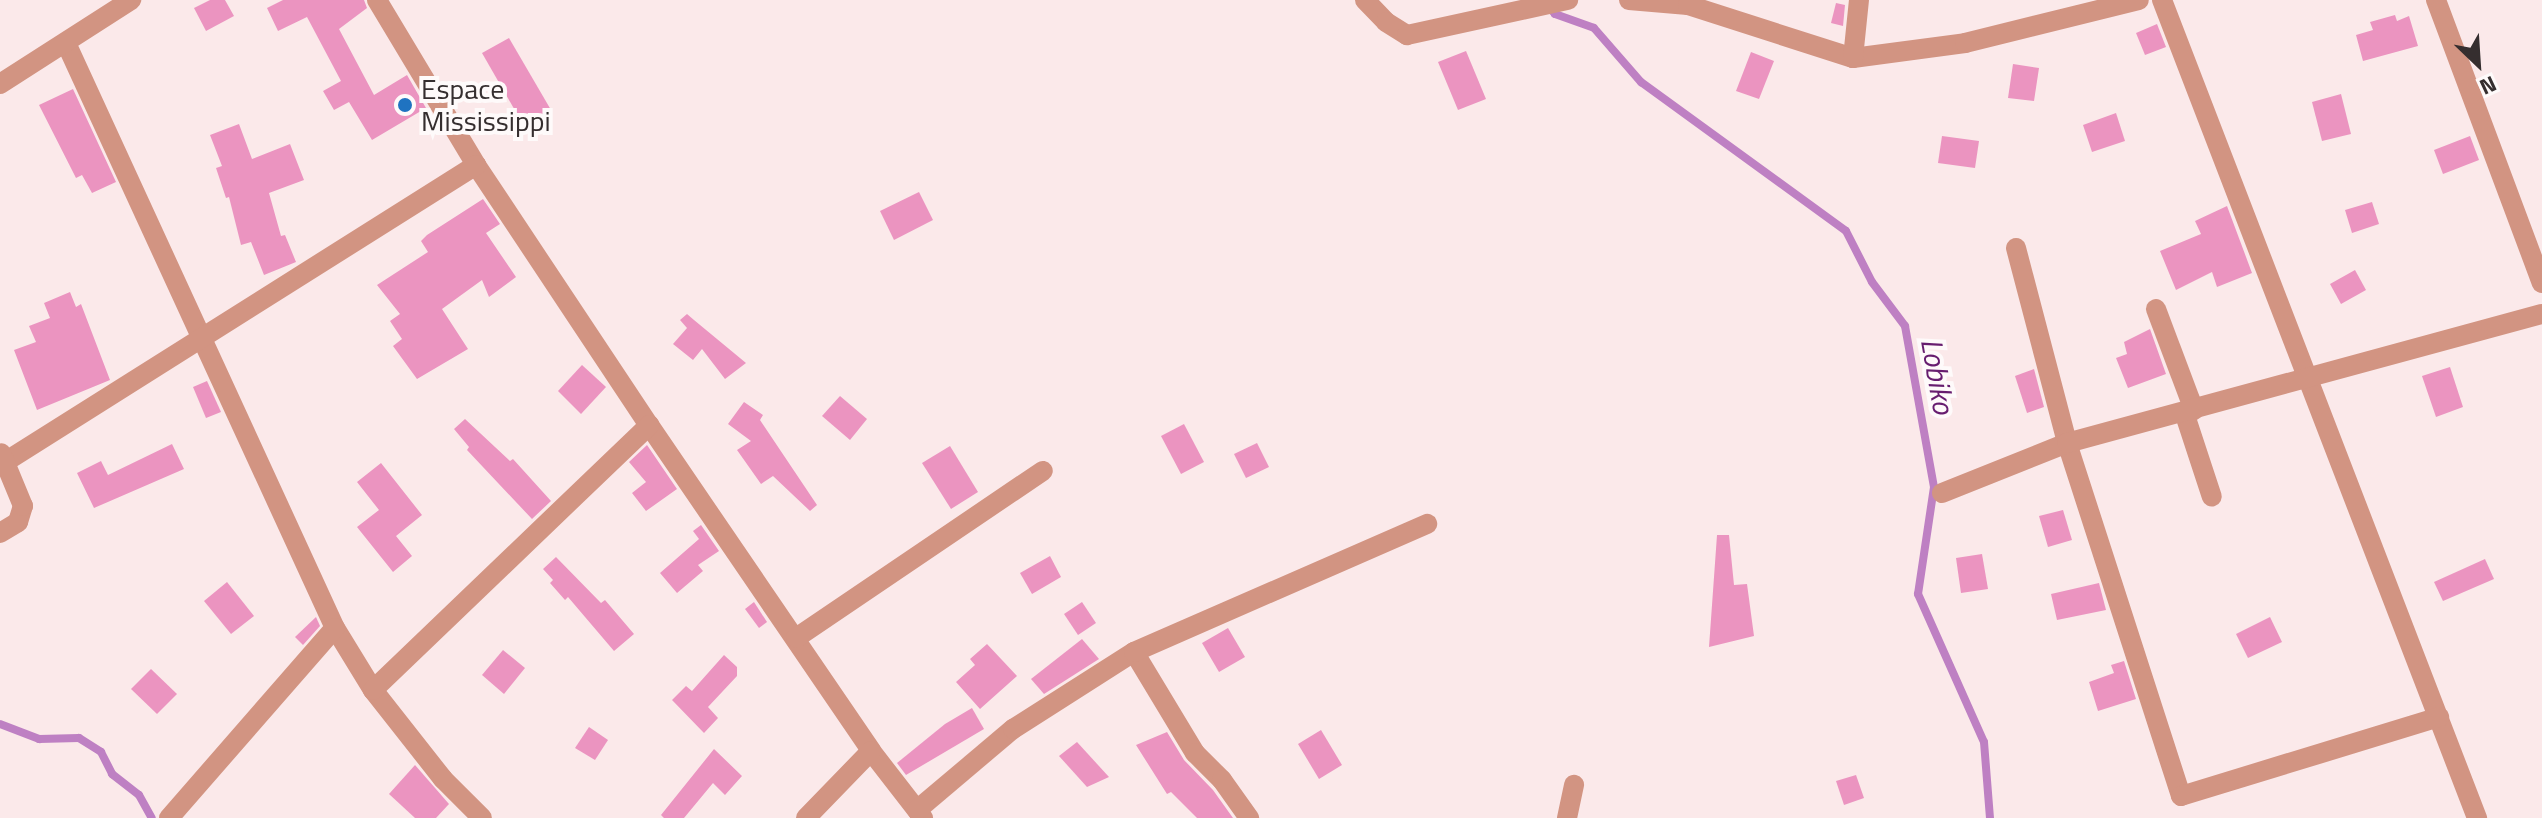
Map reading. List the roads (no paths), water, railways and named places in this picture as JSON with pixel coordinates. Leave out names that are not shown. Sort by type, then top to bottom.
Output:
[{"type":"street","points":[[377,0],[476,165],[649,425],[871,751],[920,814],[1013,729],[1134,652],[1427,524]]},
{"type":"street","points":[[1365,0],[1386,22],[1407,35],[1568,0]]},
{"type":"street","points":[[1629,0],[1728,9],[1853,58],[1965,43],[2139,0]]},
{"type":"street","points":[[1853,58],[1859,0]]},
{"type":"street","points":[[2162,0],[2477,818]]},
{"type":"street","points":[[2436,0],[2542,283]]},
{"type":"street","points":[[0,84],[66,43],[122,2]]},
{"type":"street","points":[[66,43],[335,628],[373,690],[443,779],[482,818]]},
{"type":"street","points":[[0,533],[18,522],[23,506],[2,457],[476,165]]},
{"type":"street","points":[[2016,248],[2067,443],[2181,796],[2439,717]]},
{"type":"street","points":[[2156,309],[2189,411],[2212,497]]},
{"type":"street","points":[[1942,493],[2067,443],[2309,380],[2542,314]]},
{"type":"street","points":[[373,690],[649,425]]},
{"type":"street","points":[[796,638],[1043,471]]},
{"type":"street","points":[[169,818],[335,628]]},
{"type":"street","points":[[1134,652],[1195,753],[1222,780],[1249,818]]},
{"type":"street","points":[[806,818],[871,751]]},
{"type":"street","points":[[1567,818],[1574,785]]},
{"type":"waterway","name":"Lobiko","points":[[1549,7],[1555,14],[1594,28],[1641,82],[1846,231],[1872,282],[1905,326],[1934,487],[1918,594],[1984,742],[1990,818]]},
{"type":"waterway","points":[[0,724],[39,739],[79,738],[101,752],[112,774],[139,795],[152,818]]},
{"type":"place","name":"Espace Mississippi","points":[[405,105]]}]
